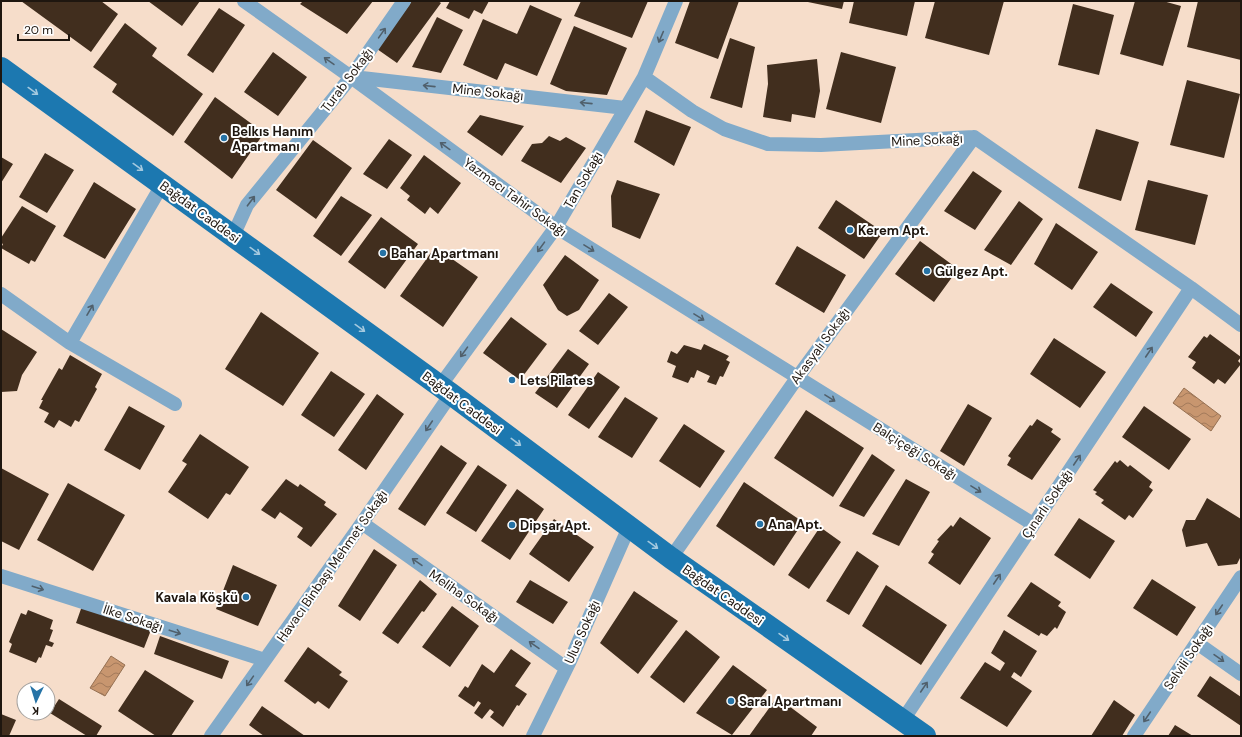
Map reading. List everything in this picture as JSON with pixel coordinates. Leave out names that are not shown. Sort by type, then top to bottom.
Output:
[{"type":"main road","name":"Bağdat Caddesi","points":[[1,68],[445,390],[671,558],[925,736]]},
{"type":"street","name":"Yazmacı Tahir Sokağı","points":[[244,1],[351,77],[556,227],[797,378]]},
{"type":"street","name":"Turab Sokağı","points":[[233,236],[247,206],[351,77],[404,1]]},
{"type":"street","name":"Tan Sokağı","points":[[445,390],[556,227],[644,77],[676,1]]},
{"type":"street","name":"Mine Sokağı","points":[[351,77],[625,108]]},
{"type":"street","name":"Mine Sokağı","points":[[644,77],[692,111],[724,129],[768,144],[821,145],[974,137],[1191,288],[1241,325]]},
{"type":"street","name":"Akasyalı Sokağı","points":[[671,558],[797,378],[974,137]]},
{"type":"street","points":[[70,343],[162,184]]},
{"type":"street","name":"Çınarlı Sokağı","points":[[903,720],[1191,288]]},
{"type":"street","points":[[1,294],[70,343],[175,404]]},
{"type":"street","name":"Balçiçeği Sokağı","points":[[797,378],[1033,524]]},
{"type":"street","name":"Havacı Binbaşı Mehmet Sokağı","points":[[211,736],[362,523],[445,390]]},
{"type":"street","name":"Meliha Sokağı","points":[[362,523],[566,668]]},
{"type":"street","name":"Ulus Sokağı","points":[[533,736],[566,668],[629,527]]},
{"type":"street","name":"İlke Sokağı","points":[[1,576],[265,660]]},
{"type":"street","name":"Selvili Sokağı","points":[[1134,736],[1241,577]]},
{"type":"street","points":[[1197,643],[1241,674]]},
{"type":"water","points":[[1184,388],[1221,416],[1211,431],[1173,403]]},
{"type":"water","points":[[111,656],[125,665],[105,696],[90,688]]},
{"type":"building","points":[[21,1],[101,1],[118,14],[91,52]]},
{"type":"building","points":[[148,1],[200,1],[182,26]]},
{"type":"building","points":[[303,1],[373,1],[347,34],[300,4]]},
{"type":"building","points":[[412,1],[438,1],[441,3],[397,63],[377,49]]},
{"type":"building","points":[[450,1],[489,1],[482,14],[474,10],[469,19],[446,8]]},
{"type":"building","points":[[581,1],[648,1],[632,38],[574,16]]},
{"type":"building","points":[[690,1],[739,1],[718,59],[675,43]]},
{"type":"building","points":[[803,1],[844,1],[842,9]]},
{"type":"building","points":[[854,1],[915,1],[907,36],[849,23]]},
{"type":"building","points":[[935,1],[1004,1],[989,55],[925,38]]},
{"type":"building","points":[[1135,1],[1163,1],[1181,6],[1163,66],[1120,54]]},
{"type":"building","points":[[1198,1],[1241,1],[1241,60],[1187,47]]},
{"type":"building","points":[[1073,4],[1114,15],[1099,75],[1058,65]]},
{"type":"building","points":[[530,5],[562,19],[537,76],[505,63],[497,80],[463,65],[483,19],[517,34]]},
{"type":"building","points":[[219,8],[245,25],[213,73],[187,55]]},
{"type":"building","points":[[437,17],[463,30],[441,73],[412,67]]},
{"type":"building","points":[[125,23],[157,48],[152,56],[203,94],[173,136],[112,92],[117,84],[93,67]]},
{"type":"building","points":[[574,26],[627,48],[607,95],[566,91],[550,84]]},
{"type":"building","points":[[730,38],[755,47],[742,108],[710,98]]},
{"type":"building","points":[[273,52],[307,77],[278,116],[244,92]]},
{"type":"building","points":[[841,52],[896,67],[881,123],[826,109]]},
{"type":"building","points":[[817,59],[820,91],[815,118],[792,114],[791,122],[763,117],[768,84],[767,65]]},
{"type":"building","points":[[1187,80],[1240,94],[1224,158],[1170,145]]},
{"type":"building","name":"Belkıs Hanım Apartmanı","points":[[215,97],[264,133],[232,179],[184,142]]},
{"type":"building","points":[[646,110],[691,127],[674,166],[634,142]]},
{"type":"building","points":[[480,115],[524,126],[502,156],[467,132]]},
{"type":"building","points":[[1096,129],[1139,142],[1121,201],[1078,188]]},
{"type":"building","points":[[549,136],[560,141],[566,137],[586,148],[561,183],[521,161],[532,144],[542,143]]},
{"type":"building","points":[[389,139],[412,155],[387,189],[363,174]]},
{"type":"building","points":[[313,140],[352,168],[316,219],[276,190]]},
{"type":"building","points":[[45,153],[74,170],[47,213],[19,197]]},
{"type":"building","points":[[424,155],[461,183],[438,214],[430,207],[425,214],[407,200],[410,196],[400,188]]},
{"type":"building","points":[[1,157],[13,164],[1,183]]},
{"type":"building","points":[[973,171],[1002,191],[975,230],[944,211]]},
{"type":"building","points":[[617,180],[660,194],[640,239],[612,227],[611,196]]},
{"type":"building","points":[[1148,180],[1208,195],[1195,245],[1135,230]]},
{"type":"building","points":[[94,182],[136,209],[105,259],[63,236]]},
{"type":"building","points":[[341,196],[372,215],[341,256],[313,236]]},
{"type":"building","name":"Kerem Apt.","points":[[836,200],[883,232],[864,259],[818,228]]},
{"type":"building","points":[[1019,201],[1043,219],[1011,265],[984,250]]},
{"type":"building","points":[[22,206],[56,226],[35,262],[31,260],[29,264],[1,248],[3,244],[1,243],[1,238]]},
{"type":"building","name":"Bahar Apartmanı","points":[[381,217],[418,244],[385,289],[348,262]]},
{"type":"building","points":[[1056,223],[1098,252],[1072,290],[1034,264]]},
{"type":"building","name":"Gülgez Apt.","points":[[920,241],[958,269],[934,302],[895,274]]},
{"type":"building","points":[[797,246],[846,275],[824,313],[775,284]]},
{"type":"building","points":[[435,247],[478,277],[443,327],[400,296]]},
{"type":"building","points":[[565,255],[599,280],[579,310],[567,316],[558,310],[543,285]]},
{"type":"building","points":[[1111,283],[1153,312],[1136,337],[1093,307]]},
{"type":"building","points":[[609,293],[628,307],[598,345],[579,331]]},
{"type":"building","points":[[261,312],[319,353],[283,406],[225,369]]},
{"type":"building","points":[[511,317],[547,344],[520,380],[483,353]]},
{"type":"building","points":[[1,329],[37,352],[22,375],[17,391],[1,392]]},
{"type":"building","points":[[1210,334],[1241,357],[1238,361],[1241,364],[1225,384],[1218,379],[1214,384],[1192,368],[1196,362],[1188,357],[1204,336],[1207,338]]},
{"type":"building","points":[[1054,338],[1106,372],[1080,408],[1030,374]]},
{"type":"building","points":[[704,344],[729,356],[726,360],[730,362],[723,377],[720,376],[716,385],[707,382],[710,376],[697,370],[694,378],[691,377],[688,383],[672,377],[676,366],[667,362],[671,351],[677,354],[684,345],[701,350]]},
{"type":"building","points":[[568,349],[589,364],[557,408],[535,393]]},
{"type":"building","points":[[70,355],[102,374],[95,387],[97,389],[79,422],[75,420],[71,427],[59,420],[54,428],[44,422],[49,413],[39,408],[43,400],[41,400],[59,368],[62,370]]},
{"type":"building","points":[[331,371],[365,394],[334,437],[301,415]]},
{"type":"building","points":[[598,372],[620,387],[589,429],[568,415]]},
{"type":"building","points":[[377,394],[404,414],[366,470],[338,450]]},
{"type":"building","points":[[625,397],[658,418],[632,458],[598,437]]},
{"type":"building","points":[[968,404],[992,418],[964,466],[940,451]]},
{"type":"building","points":[[129,406],[165,426],[140,470],[104,450]]},
{"type":"building","points":[[1144,406],[1191,439],[1169,470],[1122,437]]},
{"type":"building","points":[[806,410],[864,448],[833,497],[774,458]]},
{"type":"building","points":[[1037,419],[1053,429],[1051,432],[1061,439],[1032,480],[1007,465],[1011,458],[1008,456],[1030,425],[1032,426]]},
{"type":"building","points":[[684,424],[725,451],[700,488],[659,461]]},
{"type":"building","points":[[200,434],[249,467],[230,495],[226,493],[208,519],[168,492],[187,464],[182,461]]},
{"type":"building","points":[[441,445],[467,463],[425,526],[398,509]]},
{"type":"building","points":[[872,454],[895,470],[864,517],[839,506]]},
{"type":"building","points":[[1120,460],[1128,467],[1130,465],[1152,482],[1149,487],[1153,490],[1133,518],[1129,515],[1125,520],[1101,503],[1104,500],[1095,494],[1097,492],[1093,490],[1115,461],[1117,463]]},
{"type":"building","points":[[478,465],[507,485],[476,532],[446,513]]},
{"type":"building","points":[[1,468],[49,494],[19,550],[1,541]]},
{"type":"building","points":[[286,479],[298,487],[300,484],[326,502],[324,505],[337,514],[311,547],[297,537],[303,528],[280,512],[275,519],[261,510]]},
{"type":"building","points":[[906,479],[930,492],[899,546],[872,534]]},
{"type":"building","name":"Ana Apt.","points":[[744,482],[803,522],[774,566],[716,526]]},
{"type":"building","points":[[68,483],[125,515],[93,571],[37,540]]},
{"type":"building","name":"Dipşar Apt.","points":[[517,489],[544,509],[510,560],[481,541]]},
{"type":"building","points":[[1207,498],[1241,519],[1241,556],[1237,564],[1218,566],[1207,543],[1186,547],[1182,530],[1186,520],[1195,520]]},
{"type":"building","points":[[960,517],[991,538],[960,585],[928,563],[934,554],[931,552],[939,541],[937,540],[951,525],[953,527]]},
{"type":"building","points":[[1079,518],[1115,541],[1090,579],[1054,555]]},
{"type":"building","points":[[554,519],[594,547],[569,582],[529,554]]},
{"type":"building","points":[[820,527],[841,542],[809,589],[788,575]]},
{"type":"building","points":[[374,549],[397,565],[360,621],[338,606]]},
{"type":"building","points":[[857,551],[879,566],[849,615],[826,601]]},
{"type":"building","name":"Kavala Köşkü","points":[[233,565],[277,585],[258,626],[216,609]]},
{"type":"building","points":[[1152,579],[1196,607],[1177,636],[1133,608]]},
{"type":"building","points":[[420,580],[437,594],[424,612],[422,611],[398,644],[382,633]]},
{"type":"building","points":[[530,580],[568,602],[553,624],[516,602]]},
{"type":"building","points":[[1031,582],[1061,602],[1058,606],[1066,612],[1057,629],[1055,627],[1047,636],[1041,633],[1039,636],[1007,616]]},
{"type":"building","points":[[886,585],[947,625],[921,665],[862,626]]},
{"type":"building","points":[[634,591],[678,621],[638,674],[600,643]]},
{"type":"building","points":[[82,606],[151,630],[144,648],[76,623]]},
{"type":"building","points":[[452,606],[479,626],[450,667],[422,647]]},
{"type":"building","points":[[28,610],[53,620],[50,629],[53,630],[49,641],[54,643],[52,647],[46,645],[41,658],[39,657],[36,663],[9,652],[12,644],[9,642],[21,613],[26,615]]},
{"type":"building","points":[[686,630],[720,657],[684,703],[650,677]]},
{"type":"building","points":[[1004,630],[1037,651],[1021,677],[1014,672],[1011,677],[1032,691],[1007,727],[960,698],[985,662],[1000,671],[1005,663],[991,653]]},
{"type":"building","points":[[160,636],[229,661],[222,679],[154,654]]},
{"type":"building","points":[[308,647],[342,672],[339,675],[348,681],[329,709],[318,701],[315,704],[284,681]]},
{"type":"building","points":[[511,649],[531,663],[515,686],[527,694],[519,706],[517,705],[503,727],[490,717],[494,712],[490,709],[482,719],[474,713],[481,703],[478,701],[474,707],[458,696],[465,686],[468,688],[482,664],[494,673]]},
{"type":"building","name":"Saral Apartmanı","points":[[733,665],[767,690],[732,735],[696,713]]},
{"type":"building","points":[[145,670],[194,701],[171,736],[156,736],[118,711]]},
{"type":"building","points":[[1210,676],[1241,697],[1241,726],[1197,696]]},
{"type":"building","points":[[777,697],[817,727],[811,736],[749,736]]},
{"type":"building","points":[[59,699],[102,726],[96,736],[87,736],[56,717],[56,704]]},
{"type":"building","points":[[1114,700],[1135,715],[1122,736],[1091,736]]},
{"type":"building","points":[[262,706],[305,736],[264,736],[249,725]]},
{"type":"building","points":[[1,714],[16,720],[9,736],[1,736]]},
{"type":"building","points":[[1175,725],[1193,736],[1168,736]]},
{"type":"place","name":"Belkıs Hanım Apartmanı","points":[[224,138]]},
{"type":"place","name":"Kerem Apt.","points":[[850,230]]},
{"type":"place","name":"Bahar Apartmanı","points":[[383,253]]},
{"type":"place","name":"Gülgez Apt.","points":[[927,271]]},
{"type":"place","name":"Lets Pilates","points":[[512,380]]},
{"type":"place","name":"Ana Apt.","points":[[760,524]]},
{"type":"place","name":"Dipşar Apt.","points":[[512,525]]},
{"type":"place","name":"Kavala Köşkü","points":[[246,597]]},
{"type":"place","name":"Saral Apartmanı","points":[[731,701]]}]
